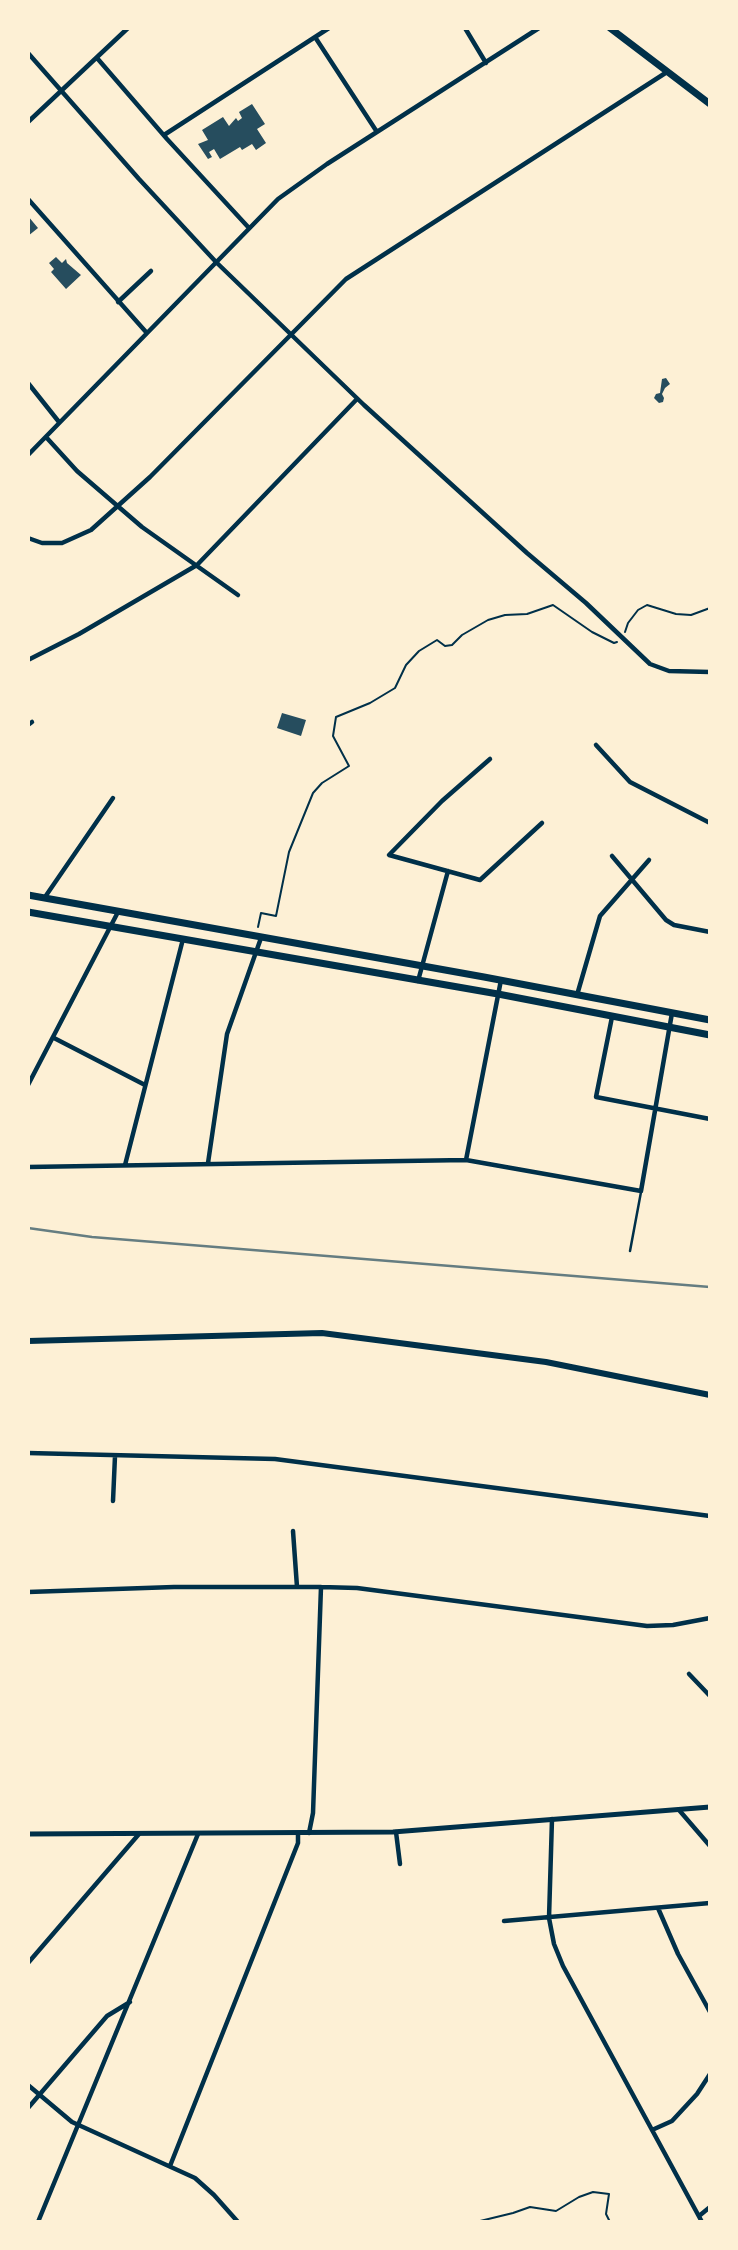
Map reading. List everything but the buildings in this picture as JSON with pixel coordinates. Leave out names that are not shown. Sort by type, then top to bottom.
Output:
[{"type":"main road","points":[[610,28],[710,104]]},
{"type":"main road","points":[[28,895],[710,1020]]},
{"type":"main road","points":[[28,912],[498,994],[710,1035]]},
{"type":"main road","points":[[28,1341],[322,1333],[546,1362],[710,1395]]},
{"type":"street","points":[[28,122],[128,28]]},
{"type":"street","points":[[164,135],[329,28]]},
{"type":"street","points":[[465,28],[486,63]]},
{"type":"street","points":[[28,455],[278,199],[539,28]]},
{"type":"street","points":[[315,37],[377,132]]},
{"type":"street","points":[[28,52],[216,262],[357,399],[650,664],[668,671],[710,672]]},
{"type":"street","points":[[97,58],[249,228]]},
{"type":"street","points":[[28,538],[48,544],[68,541],[91,530],[118,507],[350,276],[667,72]]},
{"type":"street","points":[[28,199],[146,332]]},
{"type":"street","points":[[118,302],[151,271]]},
{"type":"street","points":[[28,383],[59,422]]},
{"type":"street","points":[[28,660],[79,634],[197,565],[357,399]]},
{"type":"street","points":[[47,437],[77,471],[142,527],[238,595]]},
{"type":"street","points":[[596,745],[630,782],[710,823]]},
{"type":"street","points":[[490,759],[442,801],[389,855],[480,880],[542,822]]},
{"type":"street","points":[[45,898],[113,798]]},
{"type":"street","points":[[612,856],[666,920],[674,925],[710,932]]},
{"type":"street","points":[[577,995],[600,916],[649,860]]},
{"type":"street","points":[[418,981],[448,871]]},
{"type":"street","points":[[28,1085],[118,912]]},
{"type":"street","points":[[208,1163],[228,1034],[261,938]]},
{"type":"street","points":[[125,1165],[183,939]]},
{"type":"street","points":[[466,1160],[501,980]]},
{"type":"street","points":[[28,1167],[466,1160],[641,1191],[672,1013]]},
{"type":"street","points":[[612,1017],[596,1097],[710,1119]]},
{"type":"street","points":[[54,1038],[145,1085]]},
{"type":"street","points":[[28,1453],[233,1456],[303,1462],[710,1517]]},
{"type":"street","points":[[113,1501],[115,1456]]},
{"type":"street","points":[[293,1531],[297,1587]]},
{"type":"street","points":[[309,1834],[313,1813],[321,1587]]},
{"type":"street","points":[[28,1592],[321,1587],[374,1590],[647,1626],[673,1625],[710,1618]]},
{"type":"street","points":[[689,1674],[710,1696]]},
{"type":"street","points":[[28,1834],[396,1832],[710,1807]]},
{"type":"street","points":[[678,1810],[710,1846]]},
{"type":"street","points":[[552,1819],[549,1917],[558,1956],[702,2222]]},
{"type":"street","points":[[396,1832],[400,1864]]},
{"type":"street","points":[[28,1963],[139,1834]]},
{"type":"street","points":[[38,2222],[131,2002],[198,1834]]},
{"type":"street","points":[[170,2166],[298,1843],[298,1834]]},
{"type":"street","points":[[504,1922],[710,1903]]},
{"type":"street","points":[[658,1908],[678,1955],[710,2012]]},
{"type":"street","points":[[28,2108],[107,2016],[131,2002]]},
{"type":"street","points":[[652,2130],[672,2121],[697,2094],[710,2074]]},
{"type":"street","points":[[28,2085],[72,2122],[202,2183],[235,2221]]},
{"type":"street","points":[[699,2216],[710,2207]]},
{"type":"lane","points":[[630,1251],[641,1191]]},
{"type":"path","points":[[257,928],[261,913],[276,916],[289,852],[313,793],[322,783],[349,766],[333,736],[336,717],[370,703],[395,688],[406,665],[419,651],[437,640],[445,646],[452,645],[462,635],[488,620],[505,615],[527,614],[553,605],[592,632],[614,643],[623,638],[628,623],[638,610],[647,605],[676,614],[691,615],[710,608]]},
{"type":"path","points":[[476,2222],[530,2207],[556,2211],[593,2192],[608,2194],[606,2214],[610,2222]]},
{"type":"railway","points":[[28,1228],[92,1237],[710,1287]]}]
